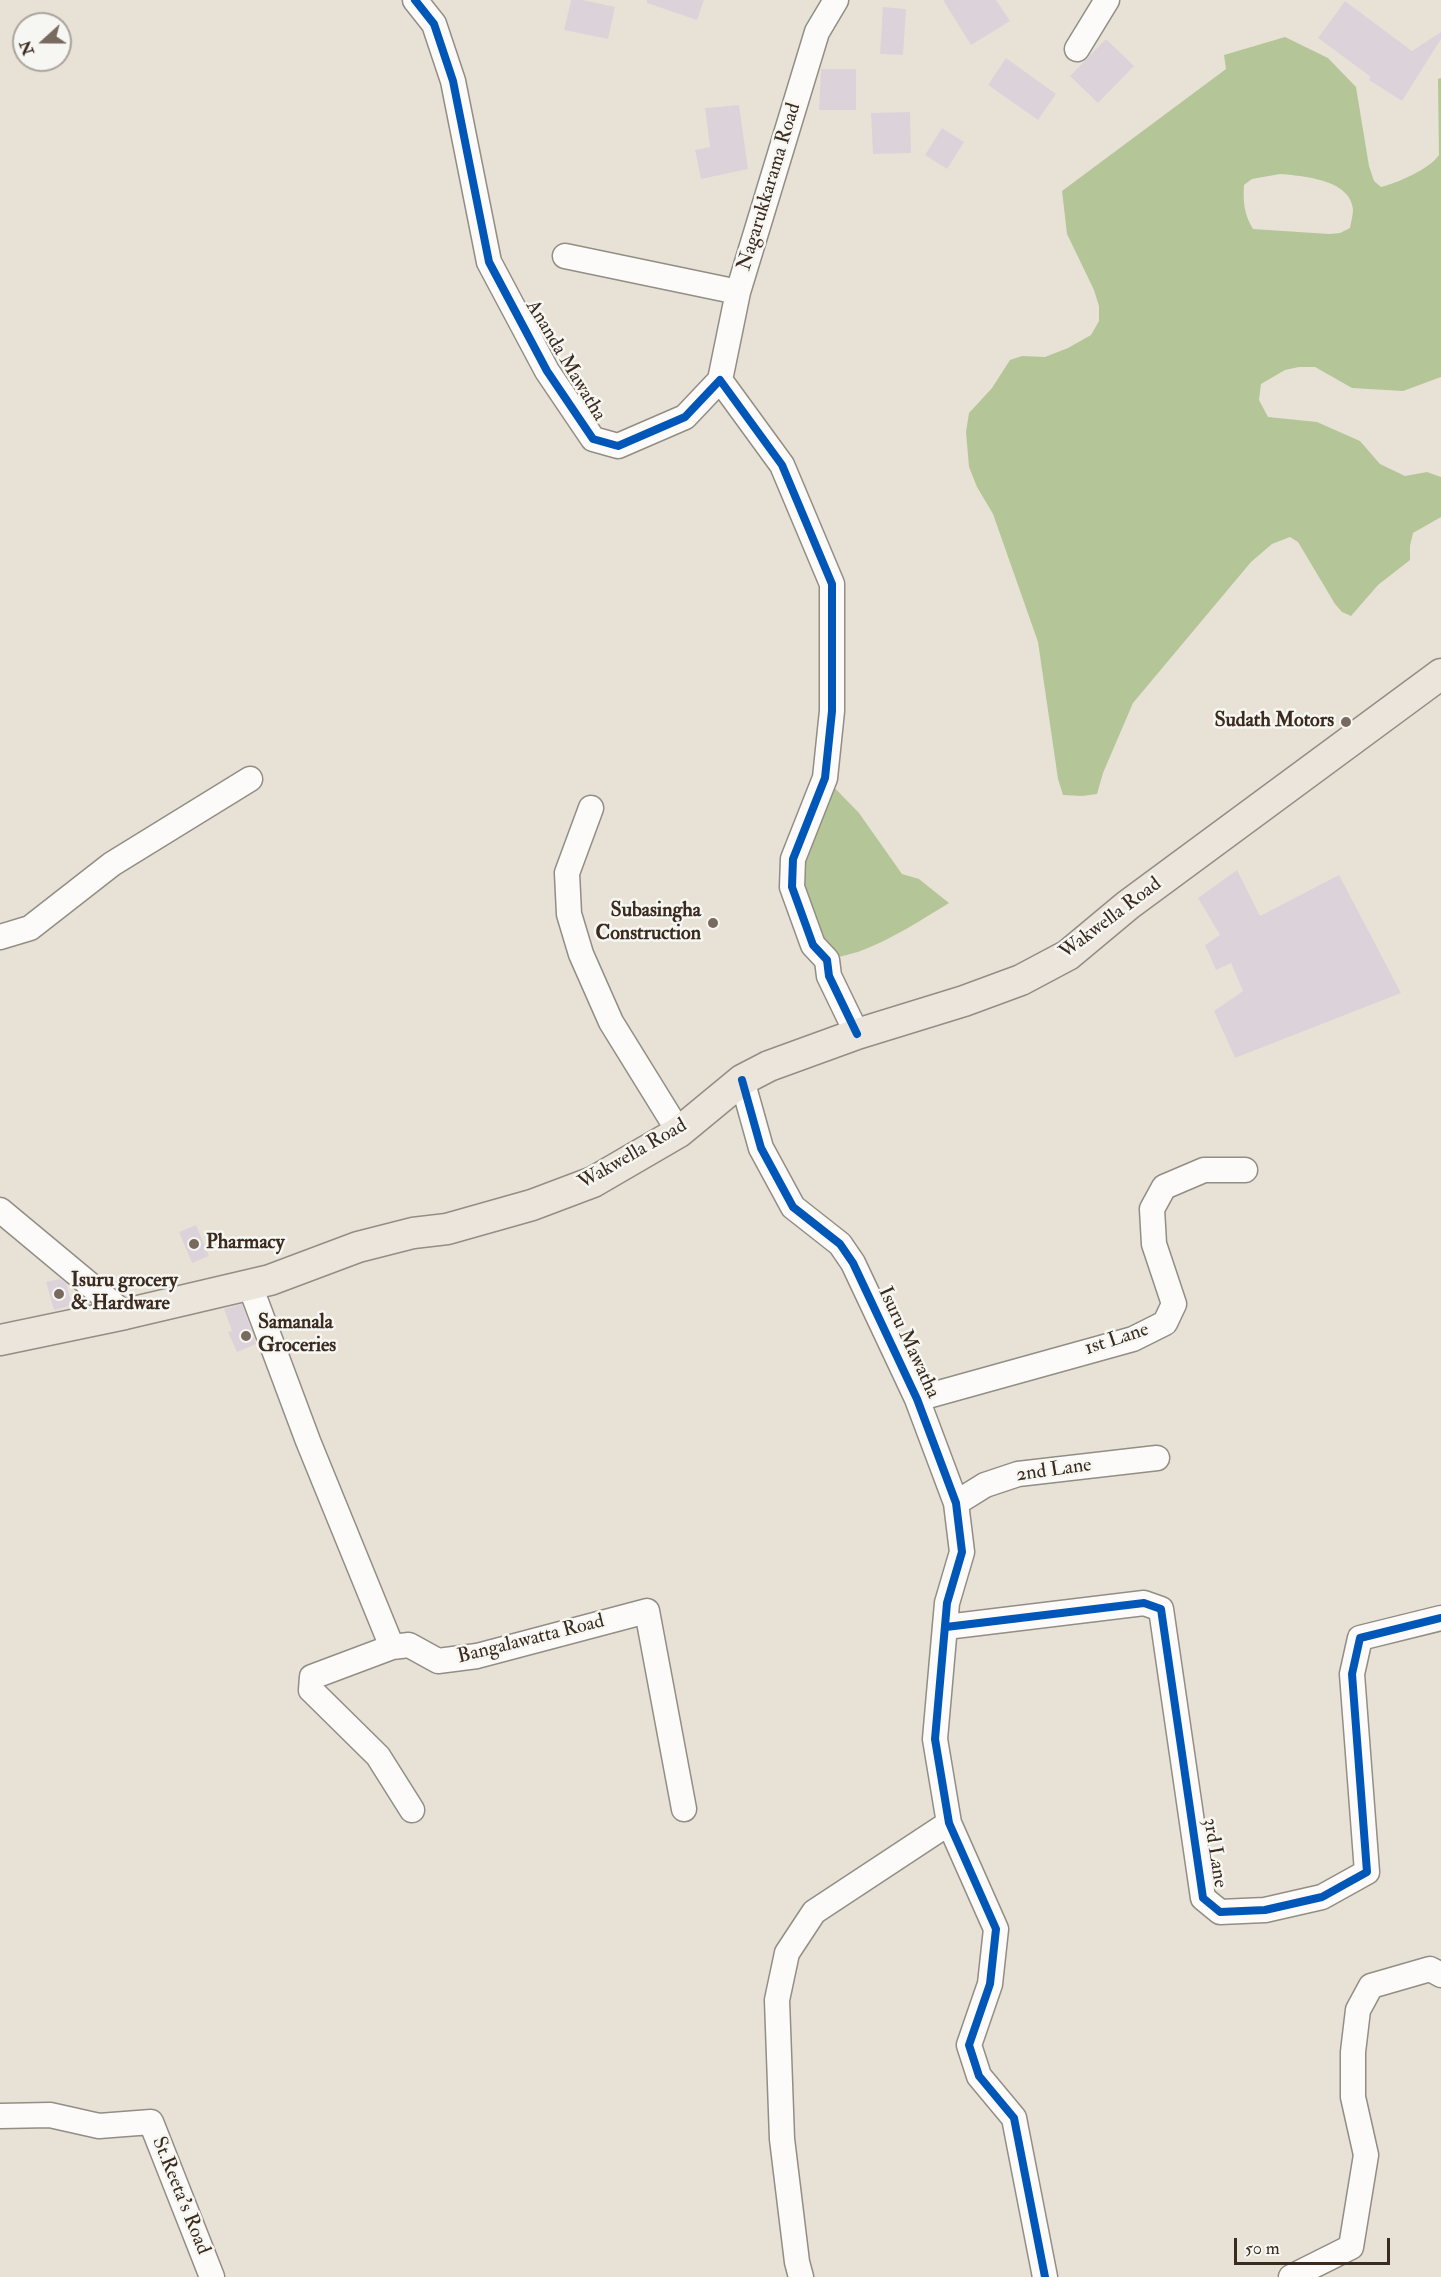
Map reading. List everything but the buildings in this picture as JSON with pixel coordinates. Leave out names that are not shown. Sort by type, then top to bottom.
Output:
[{"type":"main road","name":"Wakwella Road","points":[[0,1340],[270,1280],[358,1246],[413,1233],[447,1229],[532,1205],[593,1182],[680,1132],[742,1080],[769,1066],[857,1034],[964,1001],[1021,980],[1068,955],[1128,905],[1441,674]]},
{"type":"street","name":"Ananda Mawatha","points":[[415,0],[434,24],[453,81],[489,262],[547,371],[593,440],[618,446],[685,417],[720,380]]},
{"type":"street","name":"Nagarukkarama Road","points":[[720,380],[738,292],[817,32],[836,0]]},
{"type":"street","points":[[1077,49],[1107,0]]},
{"type":"street","points":[[565,256],[738,292]]},
{"type":"street","points":[[720,380],[782,465],[832,584],[832,711],[825,778],[793,859],[792,887],[813,945],[827,960],[829,976],[857,1034]]},
{"type":"street","points":[[0,937],[30,928],[112,864],[250,778]]},
{"type":"street","points":[[591,808],[567,873],[569,914],[580,954],[610,1022],[680,1132]]},
{"type":"street","name":"Isuru Mawatha","points":[[742,1080],[761,1148],[793,1207],[840,1244],[853,1263],[917,1399],[956,1503],[962,1552],[947,1604],[935,1739],[949,1823],[996,1929],[990,1984],[969,2045],[979,2076],[1014,2118],[1045,2277]]},
{"type":"street","name":"1st Lane","points":[[917,1399],[1133,1339],[1165,1323],[1174,1304],[1154,1244],[1152,1209],[1164,1187],[1194,1174],[1204,1170],[1245,1170]]},
{"type":"street","points":[[0,1210],[124,1314]]},
{"type":"street","points":[[249,1283],[308,1441],[392,1647],[312,1677],[311,1690],[378,1756],[412,1810]]},
{"type":"street","name":"2nd Lane","points":[[956,1503],[986,1485],[1018,1474],[1157,1458]]},
{"type":"street","name":"3rd Lane","points":[[946,1627],[1144,1603],[1161,1610],[1203,1899],[1220,1912],[1265,1910],[1322,1897],[1367,1872],[1352,1674],[1360,1638],[1441,1618]]},
{"type":"street","name":"Bangalawatta Road","points":[[392,1647],[409,1645],[438,1661],[477,1656],[647,1611],[684,1809]]},
{"type":"street","points":[[801,2277],[797,2262],[782,2139],[777,2000],[787,1953],[814,1912],[949,1823]]},
{"type":"street","points":[[1291,2277],[1351,2247],[1366,2155],[1353,2097],[1353,2052],[1358,2010],[1371,1986],[1430,1969],[1441,1975]]},
{"type":"street","name":"St.Reeta's Road","points":[[0,2116],[50,2115],[99,2126],[151,2122],[212,2277]]},
{"type":"green space","points":[[1285,37],[1328,58],[1356,87],[1369,166],[1374,181],[1381,187],[1421,170],[1439,155],[1438,79],[1441,78],[1441,377],[1403,391],[1352,388],[1315,367],[1299,367],[1285,370],[1261,384],[1259,400],[1268,417],[1317,422],[1360,441],[1380,464],[1405,476],[1427,472],[1441,477],[1441,517],[1413,533],[1410,560],[1378,585],[1351,616],[1342,612],[1335,604],[1298,542],[1290,537],[1272,544],[1251,562],[1133,703],[1103,773],[1097,794],[1063,795],[1058,779],[1038,642],[993,514],[977,487],[969,467],[966,432],[969,413],[992,388],[1010,360],[1022,356],[1045,357],[1068,348],[1091,335],[1099,321],[1099,306],[1094,290],[1067,234],[1062,191],[1226,69],[1224,55]],"holes":[[[1280,174],[1324,181],[1343,191],[1350,199],[1353,209],[1350,228],[1340,233],[1329,234],[1253,229],[1245,208],[1244,185],[1252,179]]]},
{"type":"green space","points":[[825,778],[859,813],[902,874],[919,879],[949,903],[874,945],[827,960],[793,859]]},
{"type":"cycle path","points":[[415,0],[434,24],[453,81],[489,262],[547,371],[593,439],[618,446],[685,417],[720,380],[782,465],[832,584],[832,711],[825,778],[793,859],[792,887],[813,945],[827,960],[829,976],[857,1034]]},
{"type":"cycle path","points":[[742,1080],[761,1148],[793,1207],[840,1244],[853,1263],[917,1399],[956,1503],[962,1552],[947,1603],[935,1739],[949,1823],[996,1929],[990,1984],[969,2045],[979,2076],[1014,2118],[1045,2277]]},
{"type":"cycle path","points":[[946,1627],[1144,1603],[1161,1609],[1203,1898],[1220,1912],[1265,1910],[1322,1897],[1367,1872],[1352,1674],[1360,1638],[1441,1618]]},
{"type":"place","name":"Sudath Motors","points":[[1346,722]]},
{"type":"place","name":"Subasingha Construction","points":[[713,923]]},
{"type":"place","name":"Pharmacy","points":[[194,1244]]},
{"type":"place","name":"Isuru grocery & Hardware","points":[[59,1294]]},
{"type":"place","name":"Samanala Groceries","points":[[246,1336]]}]
